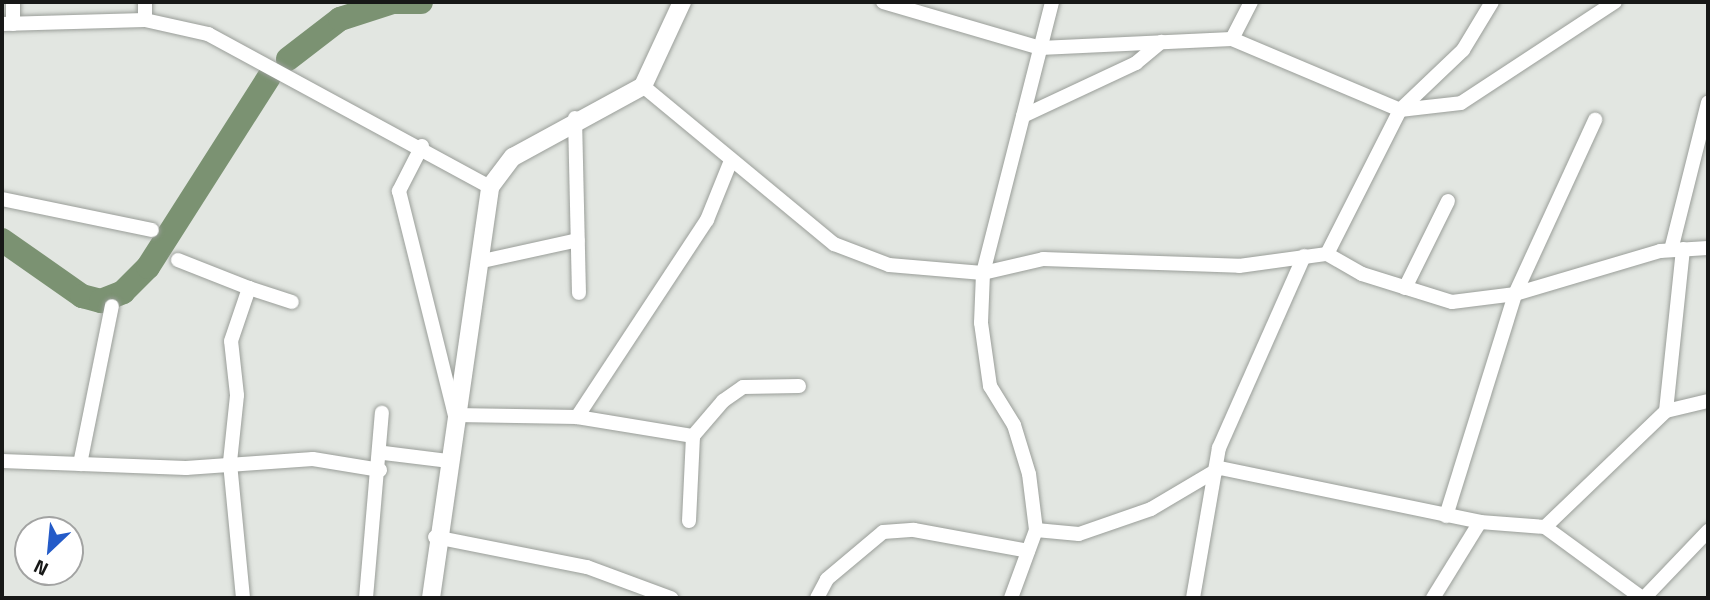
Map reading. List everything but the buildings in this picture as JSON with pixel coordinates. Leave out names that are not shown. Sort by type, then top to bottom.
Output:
[{"type":"street","points":[[13,2],[7,24],[145,20],[242,48],[422,146],[490,187]]},
{"type":"street","points":[[145,2],[145,20]]},
{"type":"street","points":[[431,598],[435,537],[490,187],[513,157],[575,118],[643,86],[682,2]]},
{"type":"street","points":[[883,2],[1040,48],[1232,39],[1399,110],[1461,103],[1615,2]]},
{"type":"street","points":[[1012,598],[1036,530],[1029,474],[1014,425],[990,386],[981,323],[983,274],[1052,2]]},
{"type":"street","points":[[1232,39],[1251,2]]},
{"type":"street","points":[[1327,254],[1399,110],[1463,50],[1492,2]]},
{"type":"street","points":[[1023,116],[1136,63],[1161,42]]},
{"type":"street","points":[[643,86],[730,163],[834,244],[889,265],[983,274],[1043,260],[1239,266],[1327,254],[1405,288],[1452,302],[1515,294],[1677,249],[1708,248]]},
{"type":"street","points":[[1666,411],[1677,249],[1708,103]]},
{"type":"street","points":[[575,118],[579,293]]},
{"type":"street","points":[[1446,516],[1515,294],[1595,120]]},
{"type":"street","points":[[422,146],[399,191],[455,415]]},
{"type":"street","points":[[577,417],[707,220],[730,163]]},
{"type":"street","points":[[2,199],[152,230]]},
{"type":"street","points":[[1405,288],[1448,201]]},
{"type":"street","points":[[478,262],[578,240]]},
{"type":"street","points":[[1194,598],[1220,468],[1219,448],[1253,359],[1304,256]]},
{"type":"street","points":[[178,260],[292,302]]},
{"type":"street","points":[[243,598],[230,462],[237,395],[231,341],[249,288]]},
{"type":"street","points":[[80,464],[112,306]]},
{"type":"street","points":[[689,521],[694,436],[743,387],[800,386]]},
{"type":"street","points":[[1545,527],[1666,411],[1708,401]]},
{"type":"street","points":[[366,598],[384,453],[382,413]]},
{"type":"street","points":[[455,415],[577,417],[694,436]]},
{"type":"street","points":[[384,453],[448,461]]},
{"type":"street","points":[[2,461],[186,468],[230,462],[313,459],[380,470]]},
{"type":"street","points":[[1036,530],[1079,534],[1151,509],[1220,468],[1446,516],[1480,522],[1545,527],[1643,598],[1708,531]]},
{"type":"street","points":[[1433,598],[1480,522]]},
{"type":"street","points":[[817,598],[827,579],[883,532],[914,530],[1028,551]]},
{"type":"street","points":[[435,537],[587,567],[671,598]]},
{"type":"waterway","points":[[288,59],[340,19],[393,2],[421,2]]},
{"type":"waterway","points":[[2,240],[82,296],[101,301],[123,292],[148,267],[269,77]]}]
